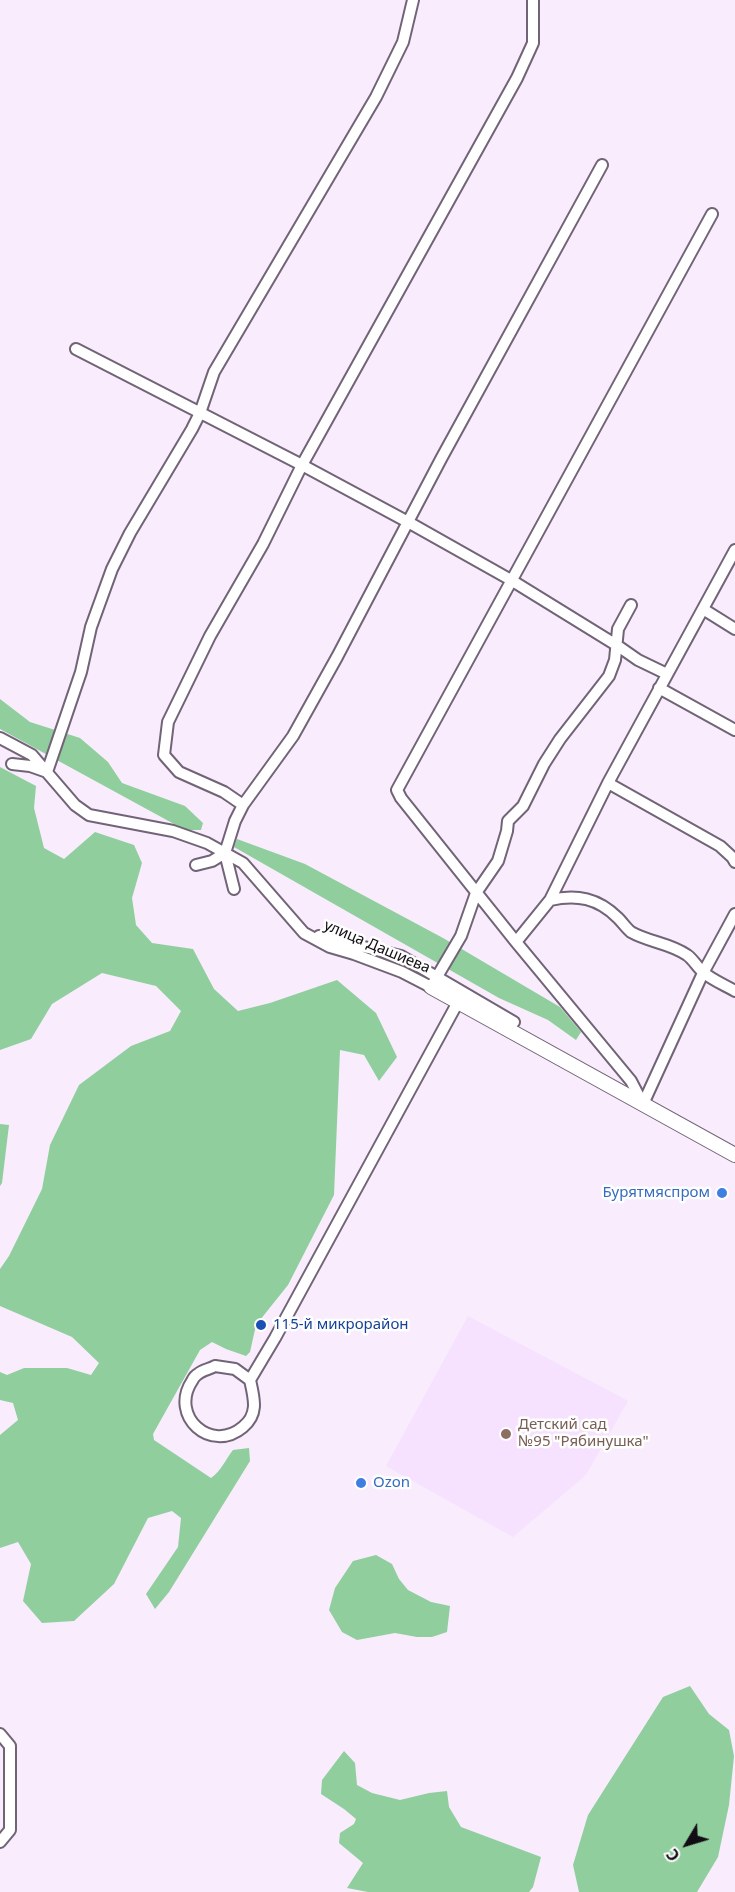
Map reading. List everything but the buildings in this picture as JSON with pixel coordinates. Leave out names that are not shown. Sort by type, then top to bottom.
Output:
[{"type":"street","points":[[12,764],[30,766],[48,772],[81,672],[91,627],[112,569],[130,533],[182,448],[200,413],[214,372],[376,97],[403,42],[414,0]]},
{"type":"street","points":[[243,805],[224,792],[179,772],[164,755],[168,722],[210,636],[268,534],[302,465],[517,78],[533,43],[533,0]]},
{"type":"street","points":[[234,889],[225,853],[235,821],[243,805],[293,736],[535,284],[602,165]]},
{"type":"street","points":[[643,1104],[625,1073],[476,893],[397,790],[712,214]]},
{"type":"street","points":[[76,349],[408,522],[511,580],[638,660],[667,674]]},
{"type":"street","points":[[516,942],[550,900],[608,783],[735,550]]},
{"type":"street","points":[[514,1022],[433,981],[461,936],[476,893],[498,861],[508,821],[523,807],[544,764],[560,739],[609,676],[618,646],[618,629],[631,605]]},
{"type":"street","points":[[703,609],[735,629]]},
{"type":"street","points":[[659,688],[735,730]]},
{"type":"street","name":"улица Дашиева","points":[[0,738],[32,754],[75,806],[88,815],[172,831],[207,843],[243,863],[304,933],[330,947],[433,981],[458,1002],[735,1155]]},
{"type":"street","points":[[608,783],[720,846],[732,856],[735,862]]},
{"type":"street","points":[[196,865],[212,861],[225,853]]},
{"type":"street","points":[[550,900],[579,897],[596,902],[619,919],[628,930],[687,955],[703,973],[735,991]]},
{"type":"street","points":[[643,1104],[703,973],[735,914]]},
{"type":"street","points":[[250,1380],[235,1369],[215,1366],[196,1374],[185,1391],[185,1411],[196,1428],[214,1437],[234,1434],[250,1421],[255,1402],[250,1380],[458,1002]]},
{"type":"street","points":[[0,1734],[10,1746],[10,1830],[0,1842]]},
{"type":"shaded area","name":"Детский сад №95 \"Рябинушка\"","points":[[468,1316],[628,1401],[586,1475],[513,1537],[386,1466]]},
{"type":"green space","points":[[0,699],[30,722],[80,738],[108,762],[122,783],[185,806],[203,823],[201,830],[185,830],[0,729]]},
{"type":"green space","points":[[0,767],[36,786],[34,808],[44,848],[64,859],[95,832],[134,845],[142,863],[132,898],[136,925],[152,943],[193,949],[214,989],[238,1011],[270,1003],[337,980],[376,1013],[397,1057],[379,1081],[364,1055],[340,1050],[334,1195],[288,1285],[256,1325],[250,1352],[246,1356],[212,1342],[200,1350],[153,1434],[154,1440],[211,1478],[233,1450],[249,1448],[250,1461],[169,1592],[155,1609],[146,1594],[178,1547],[181,1518],[172,1511],[148,1518],[114,1584],[74,1621],[42,1623],[23,1601],[31,1564],[18,1542],[0,1548],[0,1435],[18,1420],[13,1403],[0,1400],[0,1372],[7,1375],[24,1368],[67,1368],[91,1375],[99,1363],[72,1337],[0,1306],[0,1269],[9,1256],[42,1189],[50,1145],[79,1085],[131,1046],[170,1031],[181,1011],[156,986],[102,973],[52,1004],[31,1039],[0,1050]]},
{"type":"green space","points":[[237,839],[305,864],[443,938],[560,1007],[581,1032],[576,1040],[548,1020],[499,998],[234,847]]},
{"type":"green space","points":[[0,1124],[9,1125],[0,1186]]},
{"type":"green space","points":[[376,1555],[392,1564],[399,1579],[408,1590],[431,1602],[450,1606],[447,1632],[432,1637],[395,1633],[357,1640],[342,1632],[329,1610],[335,1588],[353,1561]]},
{"type":"green space","points":[[690,1686],[709,1714],[729,1730],[734,1756],[729,1805],[718,1857],[697,1892],[579,1892],[573,1865],[588,1815],[663,1697]]},
{"type":"green space","points":[[344,1751],[355,1763],[357,1785],[372,1793],[400,1800],[447,1791],[449,1807],[461,1827],[541,1857],[533,1887],[529,1892],[368,1892],[347,1888],[363,1863],[339,1843],[340,1833],[354,1824],[356,1819],[321,1794],[322,1780]]},
{"type":"place","name":"Бурятмяспром","points":[[722,1193]]},
{"type":"place","name":"115-й микрорайон","points":[[261,1325]]},
{"type":"place","name":"Детский сад №95 \"Рябинушка\"","points":[[506,1434]]},
{"type":"place","name":"Ozon","points":[[361,1483]]}]
